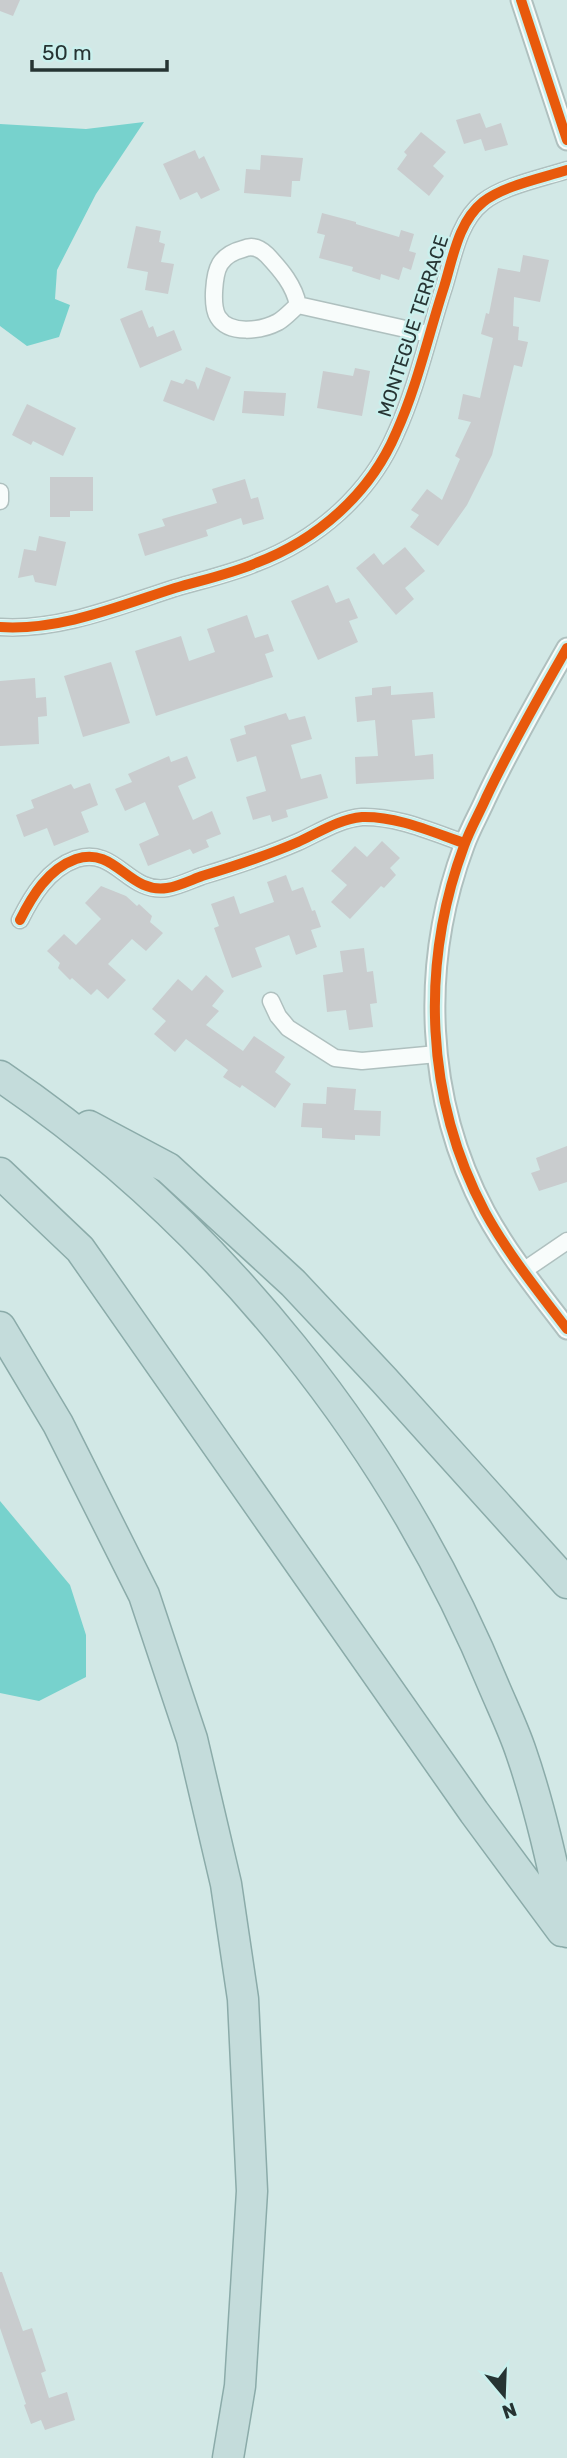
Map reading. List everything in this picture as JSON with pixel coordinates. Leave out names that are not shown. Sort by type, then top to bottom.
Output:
[{"type":"highway","points":[[0,1076],[108,1158],[176,1220],[258,1306],[323,1386],[383,1472],[436,1562],[474,1638],[521,1752],[551,1859],[567,1931]]},
{"type":"highway","points":[[27,1094],[168,1168],[293,1283],[567,1583]]},
{"type":"highway","points":[[0,1174],[80,1249],[474,1812],[567,1938]]},
{"type":"highway","points":[[0,1327],[58,1424],[144,1595],[192,1739],[226,1884],[243,1999],[251,2191],[240,2386],[228,2458]]},
{"type":"street","points":[[521,0],[567,140]]},
{"type":"street","name":"MONTEGUE TERRACE","points":[[0,627],[49,625],[73,619],[256,563],[293,546],[325,525],[354,498],[377,469],[396,434],[464,226],[474,211],[502,191],[567,170]]},
{"type":"street","points":[[248,247],[261,249],[295,290],[299,305],[278,322],[256,330],[223,324],[216,314],[214,296],[220,264],[234,251],[248,247]]},
{"type":"street","points":[[299,305],[428,334]]},
{"type":"street","points":[[0,492],[0,501]]},
{"type":"street","points":[[567,648],[510,751],[464,843],[450,886],[438,946],[434,1008],[437,1054],[451,1125],[464,1167],[485,1210],[523,1271],[567,1329]]},
{"type":"street","points":[[20,920],[32,896],[50,875],[74,860],[91,856],[110,861],[136,882],[150,888],[167,888],[262,857],[340,822],[361,817],[394,820],[464,843]]},
{"type":"street","points":[[271,1001],[288,1028],[335,1058],[362,1061],[437,1054]]},
{"type":"street","points":[[523,1271],[567,1241]]},
{"type":"water","points":[[144,122],[96,194],[57,270],[55,299],[70,305],[59,337],[27,346],[0,326],[0,124],[86,129]]},
{"type":"water","points":[[0,1501],[70,1585],[86,1635],[86,1677],[39,1701],[0,1693]]},
{"type":"building","points":[[0,0],[20,0],[13,16],[0,11]]},
{"type":"building","points":[[480,113],[486,128],[501,123],[508,145],[485,151],[481,139],[464,144],[456,120]]},
{"type":"building","points":[[421,132],[446,152],[433,166],[444,176],[429,196],[397,169],[407,155],[404,152]]},
{"type":"building","points":[[195,150],[199,159],[204,156],[220,190],[201,199],[197,192],[180,200],[163,164]]},
{"type":"building","points":[[261,155],[303,158],[300,181],[292,181],[291,197],[244,193],[246,169],[260,170]]},
{"type":"building","points":[[322,213],[399,237],[401,230],[414,234],[409,251],[416,253],[411,270],[403,267],[399,280],[381,274],[380,280],[352,271],[353,267],[319,258],[325,235],[317,233]]},
{"type":"building","points":[[136,226],[161,231],[159,242],[165,244],[161,262],[174,264],[168,294],[145,290],[148,272],[127,268]]},
{"type":"building","points":[[523,255],[549,260],[540,302],[514,297],[513,326],[519,327],[518,340],[528,342],[522,367],[514,365],[492,455],[467,505],[438,546],[410,527],[419,515],[411,510],[427,489],[442,500],[460,459],[455,456],[471,422],[458,419],[463,394],[480,398],[493,338],[481,334],[486,313],[489,314],[498,268],[520,272]]},
{"type":"building","points":[[142,310],[149,328],[153,326],[157,337],[174,330],[182,350],[140,368],[120,319]]},
{"type":"building","points":[[206,367],[231,377],[214,421],[163,401],[171,380],[183,384],[186,379],[195,382],[198,390]]},
{"type":"building","points":[[355,368],[370,371],[362,416],[317,408],[323,371],[353,376]]},
{"type":"building","points":[[244,391],[286,393],[284,416],[242,413]]},
{"type":"building","points":[[27,404],[76,428],[63,456],[33,441],[31,445],[12,435]]},
{"type":"building","points":[[50,477],[93,477],[93,511],[70,511],[70,517],[50,517]]},
{"type":"building","points":[[245,479],[251,499],[258,497],[264,519],[243,525],[241,518],[206,530],[208,536],[145,556],[138,534],[165,526],[162,519],[217,503],[212,489]]},
{"type":"building","points":[[39,536],[66,542],[56,586],[35,582],[33,575],[18,578],[24,549],[36,551]]},
{"type":"building","points":[[405,547],[425,571],[405,588],[414,599],[396,615],[356,568],[374,553],[383,565]]},
{"type":"building","points":[[328,585],[336,603],[349,598],[358,618],[349,621],[358,642],[318,660],[291,601]]},
{"type":"building","points":[[247,615],[255,638],[268,634],[274,651],[265,654],[273,677],[156,716],[135,651],[181,636],[189,661],[215,652],[207,629]]},
{"type":"building","points":[[111,662],[130,723],[83,737],[64,676]]},
{"type":"building","points":[[35,678],[36,698],[46,697],[47,716],[38,717],[39,744],[0,746],[0,681]]},
{"type":"building","points":[[391,686],[391,695],[433,692],[435,718],[412,720],[415,756],[433,754],[434,779],[356,784],[355,757],[378,756],[375,720],[357,722],[355,697],[372,695],[372,688]]},
{"type":"building","points":[[286,713],[289,720],[305,716],[312,739],[291,745],[301,779],[321,774],[328,798],[286,810],[288,817],[272,822],[270,815],[253,820],[246,797],[266,791],[256,756],[237,762],[230,739],[246,734],[244,726]]},
{"type":"building","points":[[169,756],[171,762],[187,756],[196,778],[178,786],[193,820],[212,811],[221,834],[206,840],[209,847],[193,854],[190,849],[148,866],[139,844],[159,835],[145,802],[125,811],[115,789],[132,782],[128,774]]},
{"type":"building","points":[[90,783],[98,805],[81,812],[89,832],[54,846],[47,828],[24,837],[16,815],[34,808],[31,800],[71,784],[74,789]]},
{"type":"building","points":[[382,841],[400,858],[390,868],[396,875],[384,888],[381,886],[350,919],[331,902],[347,885],[331,871],[355,846],[367,857]]},
{"type":"building","points":[[286,875],[292,891],[303,887],[312,911],[315,910],[321,927],[311,930],[317,947],[296,955],[289,935],[255,948],[262,967],[232,978],[214,928],[219,926],[211,904],[234,896],[240,914],[274,902],[267,882]]},
{"type":"building","points":[[101,886],[126,896],[137,906],[139,904],[152,916],[150,922],[163,933],[146,951],[132,939],[108,964],[126,980],[108,999],[97,989],[91,995],[72,978],[70,980],[58,968],[60,963],[47,951],[64,934],[76,945],[101,919],[85,903]]},
{"type":"building","points":[[364,948],[367,972],[373,971],[377,1003],[370,1004],[373,1027],[349,1030],[346,1010],[327,1012],[323,975],[343,972],[340,951]]},
{"type":"building","points":[[206,975],[224,991],[212,1006],[219,1011],[206,1025],[243,1051],[254,1036],[285,1057],[275,1072],[291,1084],[275,1108],[242,1085],[240,1088],[223,1077],[228,1070],[186,1039],[175,1052],[154,1034],[166,1021],[152,1009],[178,979],[192,991]]},
{"type":"building","points":[[327,1087],[356,1089],[354,1110],[381,1111],[380,1136],[355,1135],[355,1140],[322,1138],[322,1128],[301,1127],[303,1103],[326,1104]]},
{"type":"building","points":[[567,1146],[567,1182],[539,1191],[531,1173],[540,1170],[536,1158]]},
{"type":"building","points":[[0,2272],[23,2331],[32,2328],[46,2371],[41,2373],[49,2398],[67,2392],[75,2420],[45,2430],[41,2420],[31,2424],[0,2328]]},
{"type":"cycle path","points":[[521,0],[567,140]]},
{"type":"cycle path","points":[[0,627],[67,621],[226,574],[278,553],[320,528],[339,512],[372,476],[396,433],[416,380],[458,241],[468,220],[491,196],[567,170]]},
{"type":"cycle path","points":[[567,648],[505,760],[466,840],[450,891],[440,937],[435,984],[440,1078],[450,1124],[465,1169],[503,1243],[567,1329]]},
{"type":"cycle path","points":[[20,920],[49,876],[76,859],[102,859],[142,884],[167,888],[262,856],[353,818],[388,819],[464,843]]}]
